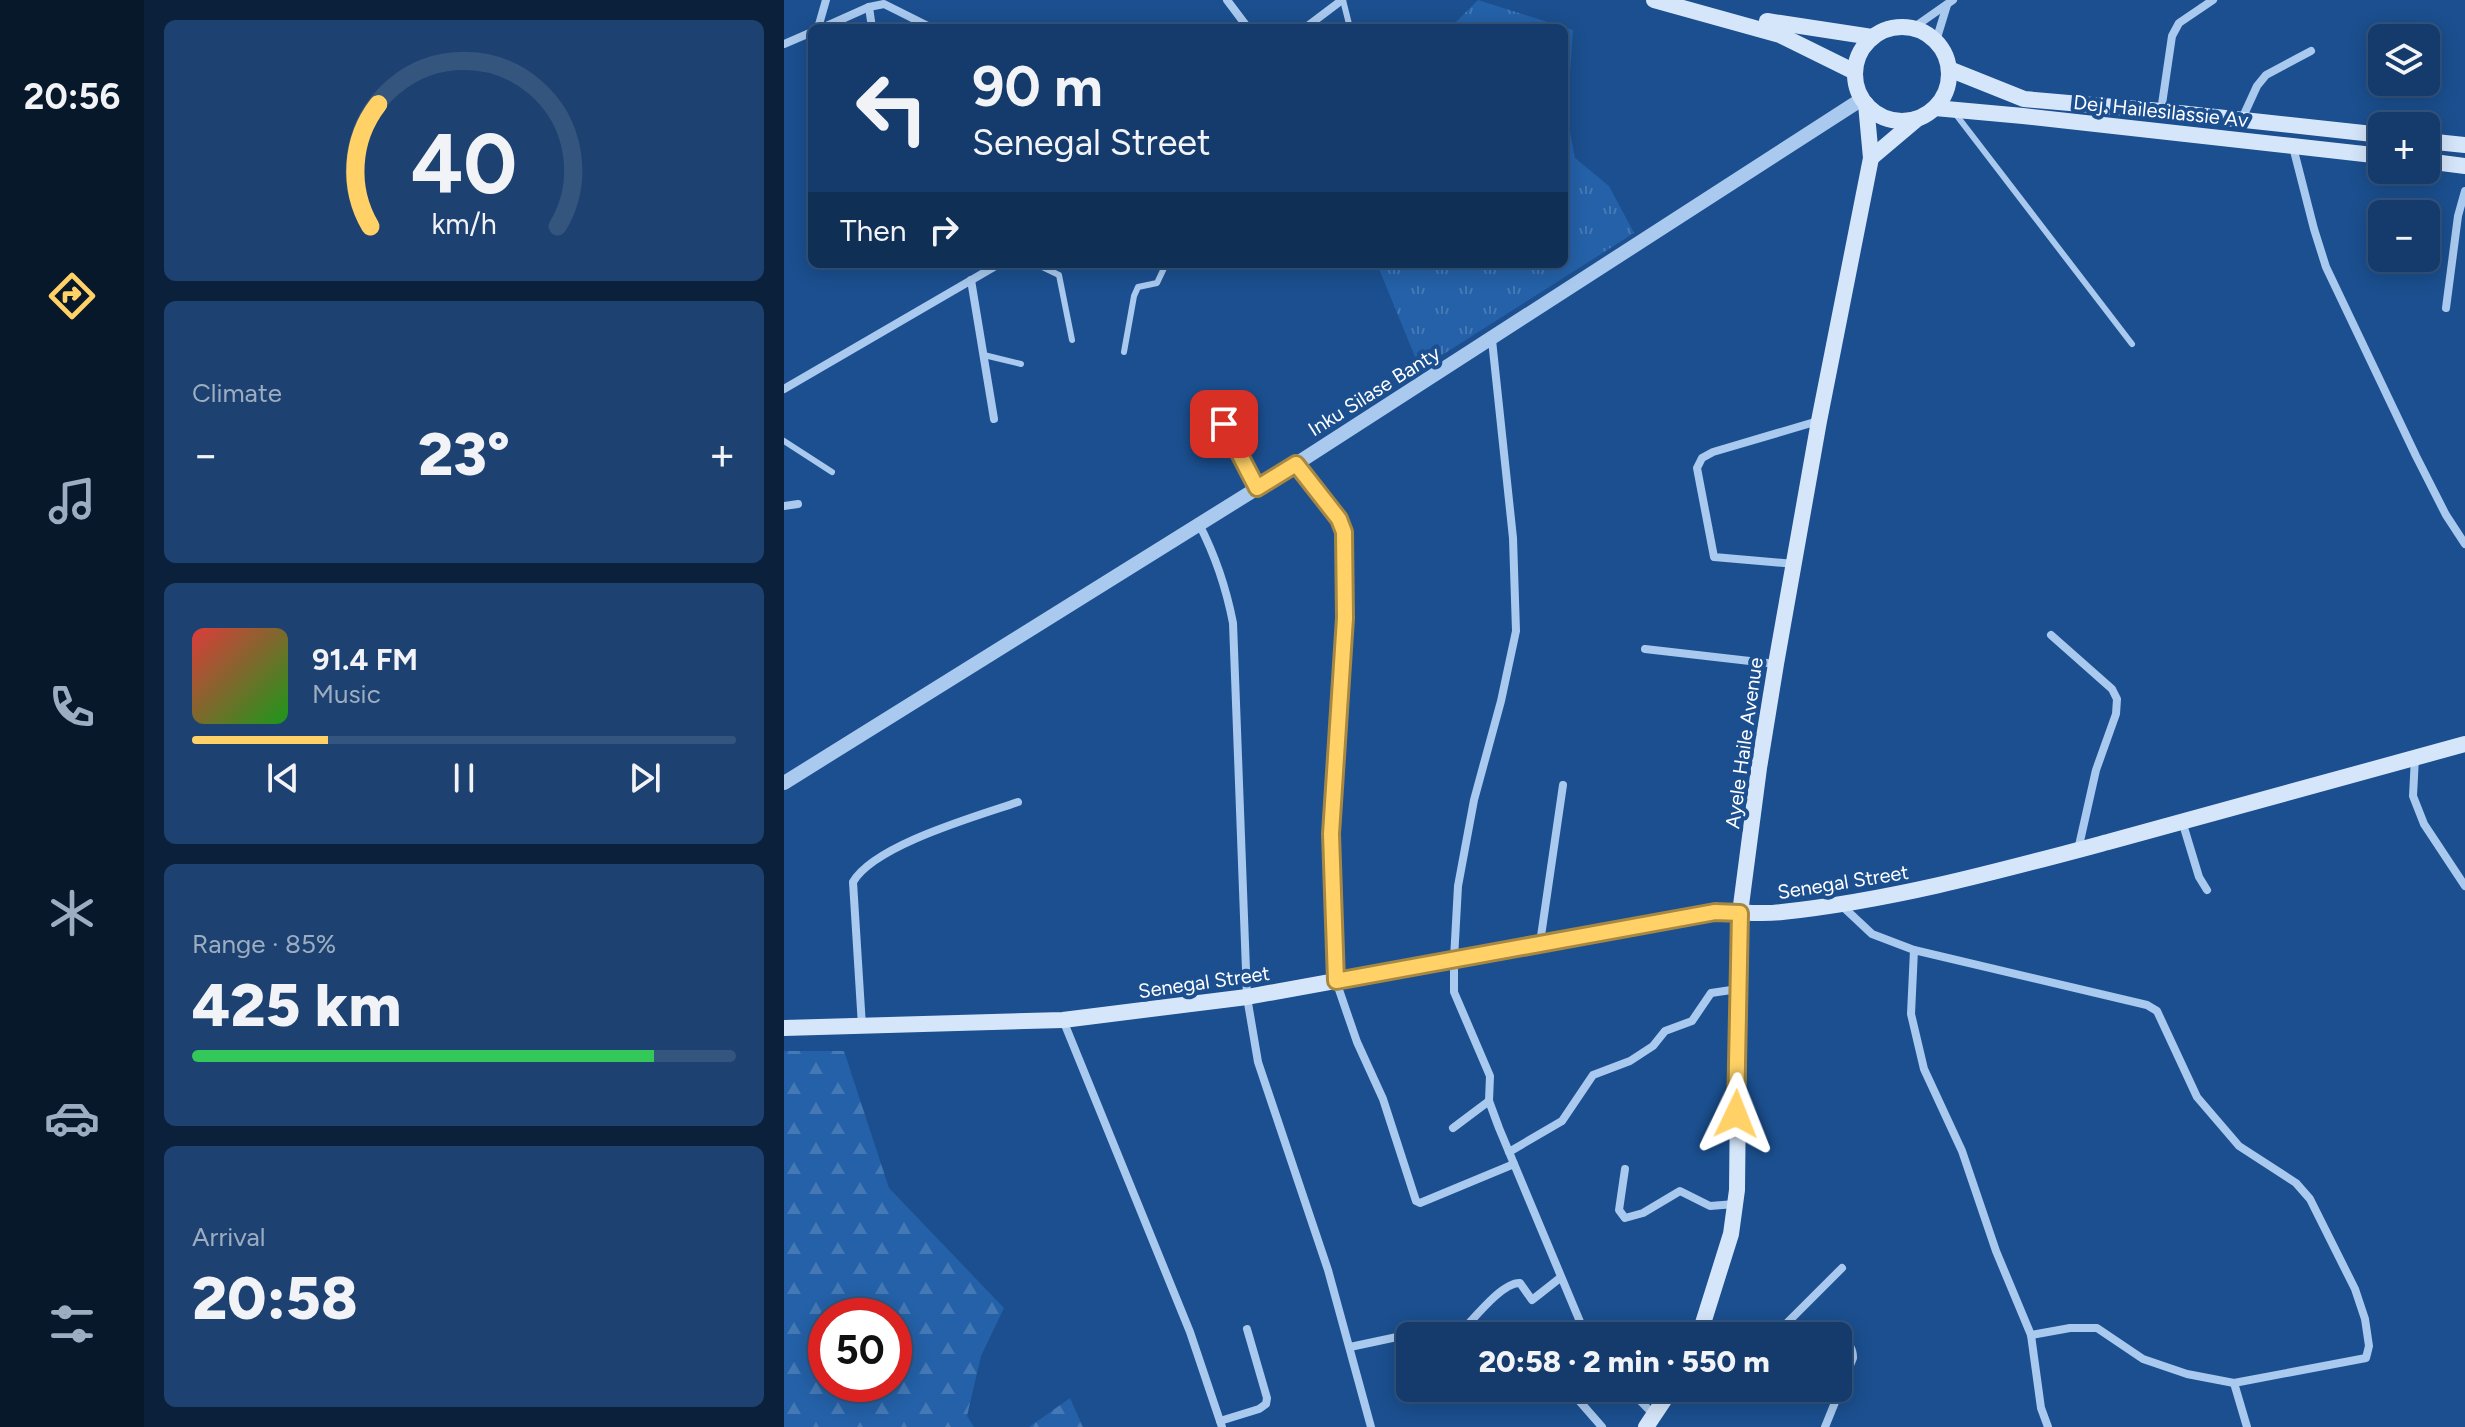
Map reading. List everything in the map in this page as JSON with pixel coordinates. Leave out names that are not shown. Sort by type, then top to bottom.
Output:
[{"type":"main road","points":[[1654,0],[1780,35],[1855,72]]},
{"type":"main road","points":[[1693,0],[1784,25],[1872,37]]},
{"type":"main road","points":[[1893,28],[1913,28],[1936,41],[1944,52],[1949,69],[1943,109],[1918,119],[1890,120],[1862,101],[1855,72],[1860,53],[1872,37],[1893,28]]},
{"type":"main road","name":"Dej. Hailesilassie Av","points":[[1949,69],[2024,99],[2368,134]]},
{"type":"main road","name":"Ayele Haile Avenue","points":[[1704,1322],[1731,1234],[1736,1204],[1740,913],[1776,664],[1819,421],[1871,158],[1862,101]]},
{"type":"main road","name":"Dej. Hailesilassie Av","points":[[1943,109],[2368,154]]},
{"type":"main road","points":[[1871,158],[1918,119]]},
{"type":"main road","points":[[2440,142],[2465,145]]},
{"type":"main road","points":[[2440,163],[2465,166]]},
{"type":"main road","name":"Senegal Street","points":[[784,1028],[1063,1020],[1247,997],[1715,912],[1781,913],[1840,904],[1985,876],[2465,744]]},
{"type":"main road","points":[[1650,1421],[1663,1402]]},
{"type":"street","points":[[821,24],[826,0]]},
{"type":"street","points":[[829,24],[894,0]]},
{"type":"street","points":[[1227,0],[1245,24]]},
{"type":"street","points":[[1310,24],[1342,0]]},
{"type":"street","points":[[2161,111],[2172,36],[2179,23],[2213,0]]},
{"type":"street","points":[[1913,28],[1949,1]]},
{"type":"street","points":[[1936,41],[1949,1]]},
{"type":"street","points":[[884,4],[924,24]]},
{"type":"street","points":[[869,7],[871,24]]},
{"type":"street","points":[[784,44],[808,34]]},
{"type":"street","points":[[2241,121],[2257,86],[2266,75],[2311,51]]},
{"type":"street","name":"Inku Silase Banty","points":[[784,783],[1492,340],[1862,101]]},
{"type":"street","points":[[2293,146],[2326,267],[2440,504],[2465,544]]},
{"type":"street","points":[[2446,308],[2458,216],[2465,191]]},
{"type":"street","points":[[784,389],[992,268]]},
{"type":"street","points":[[971,280],[994,419]]},
{"type":"street","points":[[1492,340],[1513,538],[1516,631],[1471,814],[1458,886],[1454,992],[1490,1076],[1489,1101],[1580,1322]]},
{"type":"street","points":[[1213,403],[1257,488]]},
{"type":"street","points":[[1795,564],[1714,557],[1697,468],[1702,458],[1713,452],[1819,421]]},
{"type":"street","points":[[1296,464],[1339,519],[1344,532],[1345,618],[1331,834],[1336,981],[1357,1042],[1383,1099],[1416,1201],[1420,1203],[1456,1190],[1514,1164]]},
{"type":"street","points":[[784,506],[798,504]]},
{"type":"street","points":[[1199,524],[1225,582],[1233,623],[1247,997],[1258,1062],[1328,1270],[1371,1427]]},
{"type":"street","points":[[2051,635],[2112,689],[2117,699],[2116,714],[2096,770],[2078,850]]},
{"type":"street","points":[[1645,649],[1776,664]]},
{"type":"street","points":[[2415,757],[2413,796],[2424,824],[2465,886]]},
{"type":"street","points":[[1540,944],[1563,785]]},
{"type":"street","points":[[862,1026],[853,882],[860,869],[937,830],[1018,802]]},
{"type":"street","points":[[2182,821],[2199,877],[2207,890]]},
{"type":"street","points":[[1840,904],[1872,934],[1914,950],[2147,1005],[2157,1011],[2197,1097],[2239,1146],[2296,1183],[2310,1199],[2355,1289],[2365,1319],[2369,1346],[2366,1358],[2234,1383],[2217,1382],[2143,1359],[2097,1328],[2070,1328],[2031,1335]]},
{"type":"street","points":[[1914,950],[1911,1014],[1924,1069],[1962,1151],[1996,1251],[2031,1335],[2041,1408],[2048,1427]]},
{"type":"street","points":[[1509,1152],[1562,1121],[1593,1075],[1642,1055],[1665,1031],[1689,1024],[1711,993],[1740,988]]},
{"type":"street","points":[[1063,1020],[1190,1332],[1221,1424],[1266,1404],[1267,1398],[1247,1329]]},
{"type":"street","points":[[1453,1128],[1489,1101]]},
{"type":"street","points":[[1625,1169],[1619,1210],[1625,1218],[1643,1213],[1680,1191],[1710,1206],[1736,1204]]},
{"type":"street","points":[[1788,1322],[1842,1268]]},
{"type":"street","points":[[1470,1322],[1493,1298],[1513,1283],[1520,1283],[1532,1300],[1560,1278]]},
{"type":"street","points":[[1350,1347],[1396,1337]]},
{"type":"street","points":[[2234,1383],[2247,1427]]},
{"type":"street","points":[[1583,1402],[1602,1427]]},
{"type":"street","points":[[1637,1402],[1650,1421]]},
{"type":"street","points":[[1825,1427],[1835,1402]]},
{"type":"lane","points":[[1342,0],[1349,24]]},
{"type":"lane","points":[[1943,109],[2132,344]]},
{"type":"lane","points":[[1044,268],[1059,275],[1072,340]]},
{"type":"lane","points":[[1124,352],[1138,287],[1157,283],[1164,268]]},
{"type":"lane","points":[[984,355],[1021,364]]},
{"type":"lane","points":[[784,441],[832,472]]},
{"type":"green space","points":[[1478,0],[1554,24],[1454,24]]},
{"type":"green space","points":[[1568,28],[1573,30],[1568,102]]},
{"type":"green space","points":[[1568,122],[1575,158],[1609,186],[1634,233],[1420,369],[1379,268],[1568,268]]},
{"type":"green space","points":[[784,1051],[844,1051],[889,1188],[1004,1308],[981,1356],[967,1416],[974,1427],[784,1427]]},
{"type":"green space","points":[[1070,1398],[1083,1427],[1029,1427]]},
{"type":"route","points":[[1224,424],[1257,488],[1296,464],[1339,519],[1344,532],[1345,618],[1330,861],[1336,981],[1715,912],[1740,913],[1736,1114]]}]
